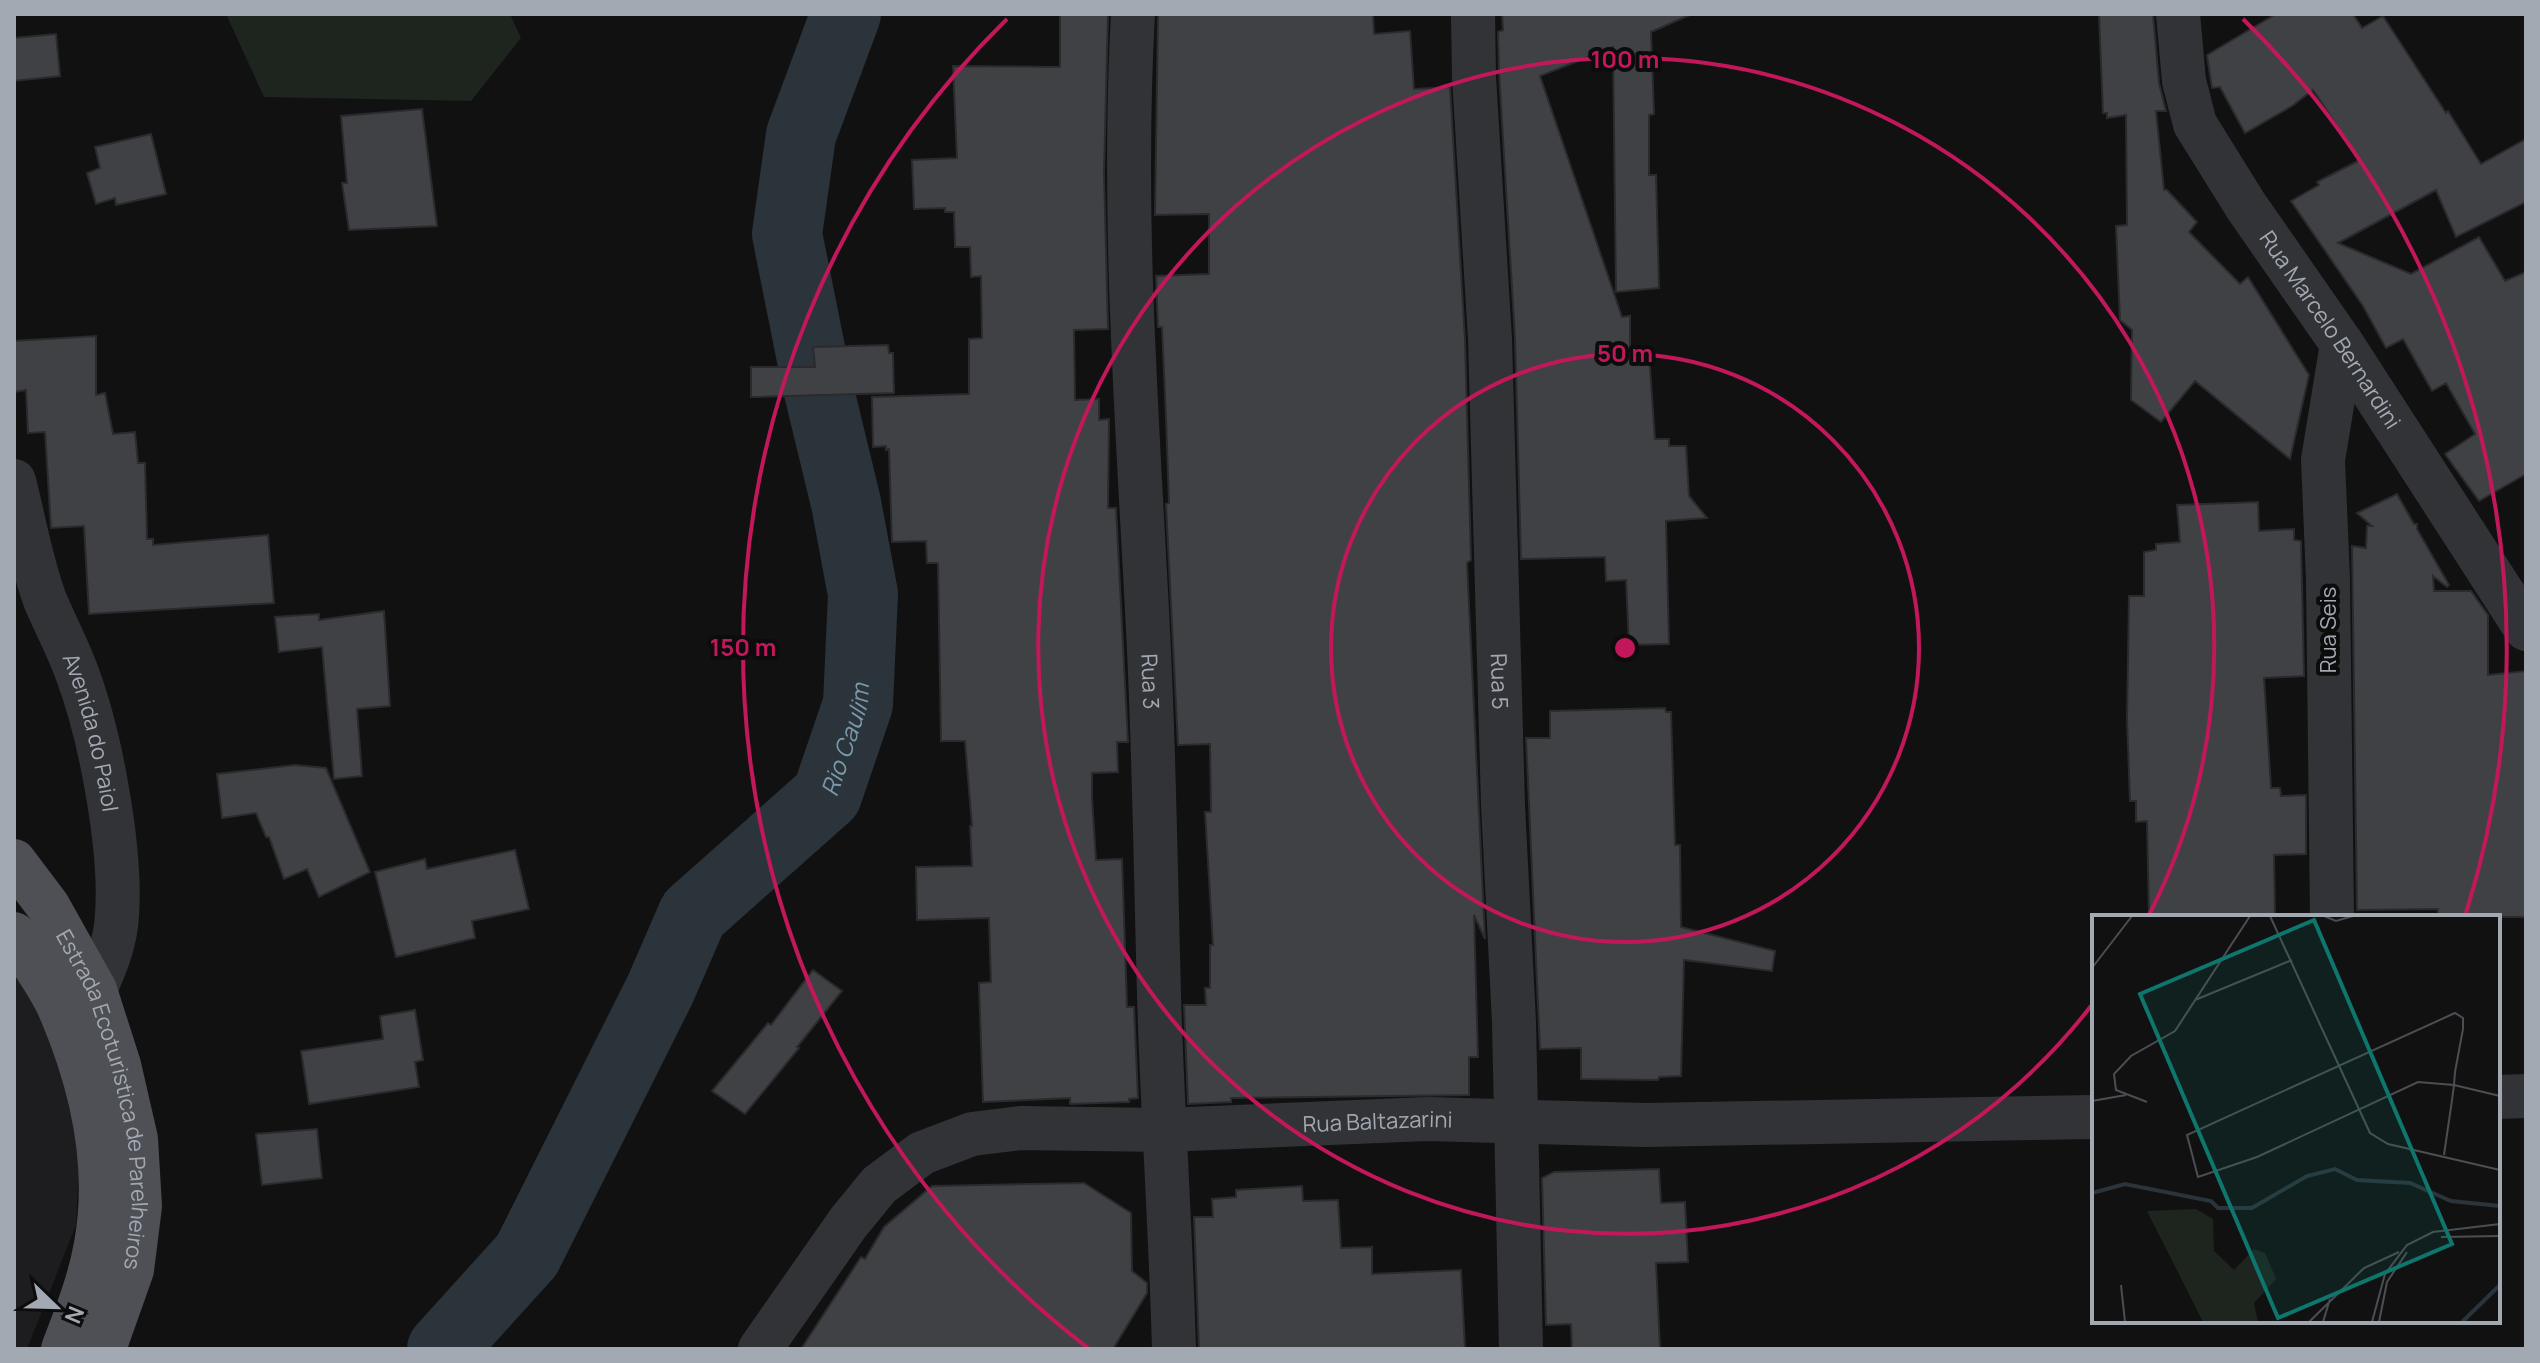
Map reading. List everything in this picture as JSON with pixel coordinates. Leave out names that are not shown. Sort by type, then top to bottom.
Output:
[{"type":"main road","name":"Estrada Ecoturistica de Parelheiros","points":[[14,861],[48,906],[95,990],[119,1065],[136,1139],[140,1206],[132,1270],[104,1349]]},
{"type":"main road","name":"Estrada Ecoturistica de Parelheiros","points":[[14,934],[60,1010],[86,1080],[100,1142],[101,1200],[96,1246],[81,1302],[63,1349]]},
{"type":"street","name":"Rua 3","points":[[1133,14],[1130,73],[1131,314],[1150,655],[1174,1349]]},
{"type":"street","name":"Rua 5","points":[[1473,14],[1490,339],[1503,805],[1514,1022],[1521,1349]]},
{"type":"street","name":"Rua Marcelo Bernardini","points":[[2178,14],[2184,81],[2195,124],[2526,629]]},
{"type":"street","name":"Rua Seis","points":[[2332,915],[2328,579],[2323,460],[2342,344]]},
{"type":"street","name":"Avenida do Paiol","points":[[14,481],[45,599],[77,672],[86,701],[108,802],[115,853],[116,926],[112,947],[95,990]]},
{"type":"street","points":[[2500,1097],[2526,1096]]},
{"type":"street","name":"Rua Baltazarini","points":[[760,1349],[855,1213],[879,1185],[922,1153],[972,1134],[1020,1128],[1165,1130],[1427,1119],[1646,1125],[2092,1117]]},
{"type":"shaded area","points":[[226,14],[510,14],[521,38],[471,101],[264,97]]},
{"type":"shaded area","points":[[14,974],[48,1029],[81,1123],[76,1225],[27,1349],[14,1349]]},
{"type":"building","points":[[1060,14],[1108,14],[1104,173],[1108,329],[1074,330],[1075,400],[1099,399],[1099,420],[1109,419],[1108,508],[1116,508],[1128,742],[1117,742],[1118,772],[1092,773],[1092,799],[1096,860],[1122,859],[1127,1007],[1134,1007],[1138,1098],[1129,1099],[1129,1102],[1070,1104],[1070,1098],[983,1102],[979,983],[991,982],[989,918],[917,920],[916,867],[972,866],[965,741],[941,741],[938,563],[927,563],[926,541],[892,542],[889,449],[886,450],[886,446],[873,447],[872,397],[969,394],[969,339],[982,338],[981,276],[971,277],[970,247],[955,247],[954,212],[945,212],[945,208],[914,209],[912,160],[957,158],[953,66],[1060,67]]},
{"type":"building","points":[[1158,14],[1373,14],[1374,34],[1410,31],[1414,89],[1450,87],[1465,340],[1471,560],[1467,563],[1485,939],[1474,915],[1478,1057],[1469,1057],[1469,1095],[1231,1098],[1231,1102],[1188,1104],[1184,1005],[1206,1005],[1205,988],[1210,988],[1210,945],[1213,945],[1205,812],[1211,812],[1210,744],[1178,745],[1166,504],[1169,503],[1162,327],[1158,327],[1156,276],[1209,274],[1209,214],[1155,215]]},
{"type":"building","points":[[1502,14],[1692,14],[1651,32],[1654,114],[1649,115],[1649,175],[1656,175],[1659,288],[1616,292],[1613,47],[1540,76],[1622,317],[1630,316],[1630,355],[1649,355],[1655,439],[1669,439],[1669,446],[1686,446],[1689,496],[1707,518],[1666,521],[1669,644],[1629,645],[1626,580],[1606,581],[1605,557],[1521,559],[1515,338],[1499,72],[1498,32],[1503,30]]},
{"type":"building","points":[[2099,14],[2153,14],[2159,83],[2166,111],[2156,111],[2164,190],[2197,222],[2189,232],[2240,284],[2248,277],[2309,375],[2290,459],[2195,381],[2161,422],[2131,400],[2132,330],[2120,320],[2116,226],[2127,225],[2126,115],[2107,118],[2107,113],[2103,113]]},
{"type":"building","points":[[2276,14],[2353,14],[2362,28],[2383,16],[2481,164],[2526,139],[2526,202],[2456,237],[2436,190],[2338,243],[2411,274],[2479,237],[2505,281],[2526,272],[2526,474],[2479,501],[2445,454],[2475,434],[2446,383],[2432,391],[2403,339],[2386,348],[2363,306],[2291,201],[2319,185],[2317,182],[2360,160],[2313,90],[2245,133],[2220,87],[2212,88],[2207,55]]},
{"type":"building","points":[[56,34],[60,76],[14,81],[14,38]]},
{"type":"building","points":[[422,109],[437,226],[349,230],[342,183],[347,183],[341,116]]},
{"type":"building","points":[[151,134],[166,194],[116,205],[115,198],[96,204],[87,173],[100,168],[95,147]]},
{"type":"building","points":[[96,336],[96,395],[105,393],[113,434],[135,432],[138,463],[145,463],[147,539],[153,539],[153,545],[268,535],[274,603],[89,614],[84,526],[51,528],[45,432],[28,433],[26,390],[14,392],[14,341]]},
{"type":"building","points":[[888,345],[889,353],[893,353],[894,393],[751,397],[751,367],[815,367],[813,347]]},
{"type":"building","points":[[2397,494],[2414,524],[2417,524],[2449,585],[2447,587],[2433,576],[2434,591],[2471,591],[2488,615],[2488,675],[2526,671],[2526,917],[2438,915],[2438,909],[2357,910],[2352,546],[2366,548],[2367,526],[2372,526],[2357,513]]},
{"type":"building","points":[[2258,502],[2259,531],[2294,529],[2294,540],[2301,541],[2304,676],[2264,678],[2271,788],[2280,788],[2281,796],[2306,795],[2306,854],[2274,855],[2275,915],[2149,915],[2147,821],[2136,822],[2136,801],[2130,801],[2127,719],[2129,596],[2144,596],[2144,552],[2156,550],[2156,544],[2180,542],[2177,505]]},
{"type":"building","points":[[384,611],[390,706],[357,709],[362,776],[334,779],[322,647],[279,652],[275,617],[319,614],[319,620]]},
{"type":"building","points":[[1665,708],[1666,712],[1671,712],[1675,845],[1680,845],[1681,927],[1775,951],[1772,971],[1684,960],[1681,1076],[1659,1077],[1658,1080],[1581,1079],[1581,1048],[1540,1049],[1526,738],[1550,738],[1550,711]]},
{"type":"building","points":[[295,765],[326,768],[370,872],[319,897],[307,869],[284,879],[269,837],[266,837],[256,813],[222,818],[217,774]]},
{"type":"building","points":[[515,850],[529,909],[472,921],[475,938],[396,957],[375,872],[425,859],[427,869]]},
{"type":"building","points":[[813,970],[842,991],[745,1114],[712,1091],[768,1023],[771,1025]]},
{"type":"building","points":[[415,1010],[423,1060],[415,1062],[419,1087],[309,1104],[301,1051],[383,1039],[380,1016]]},
{"type":"building","points":[[317,1129],[322,1178],[262,1185],[256,1134]]},
{"type":"building","points":[[1659,1169],[1661,1203],[1685,1202],[1688,1262],[1656,1263],[1660,1349],[1572,1349],[1571,1324],[1546,1325],[1542,1178],[1554,1172]]},
{"type":"building","points":[[1084,1183],[1131,1213],[1132,1271],[1147,1283],[1147,1293],[1113,1349],[801,1349],[884,1227],[932,1186]]},
{"type":"building","points":[[1302,1186],[1303,1201],[1338,1200],[1341,1248],[1372,1247],[1372,1274],[1461,1270],[1465,1349],[1199,1349],[1194,1217],[1213,1217],[1212,1199],[1236,1197],[1236,1190]]},
{"type":"waterway","name":"Rio Caulim","points":[[442,1349],[527,1255],[660,990],[693,914],[827,795],[858,704],[863,594],[787,234],[801,135],[846,14]]}]
